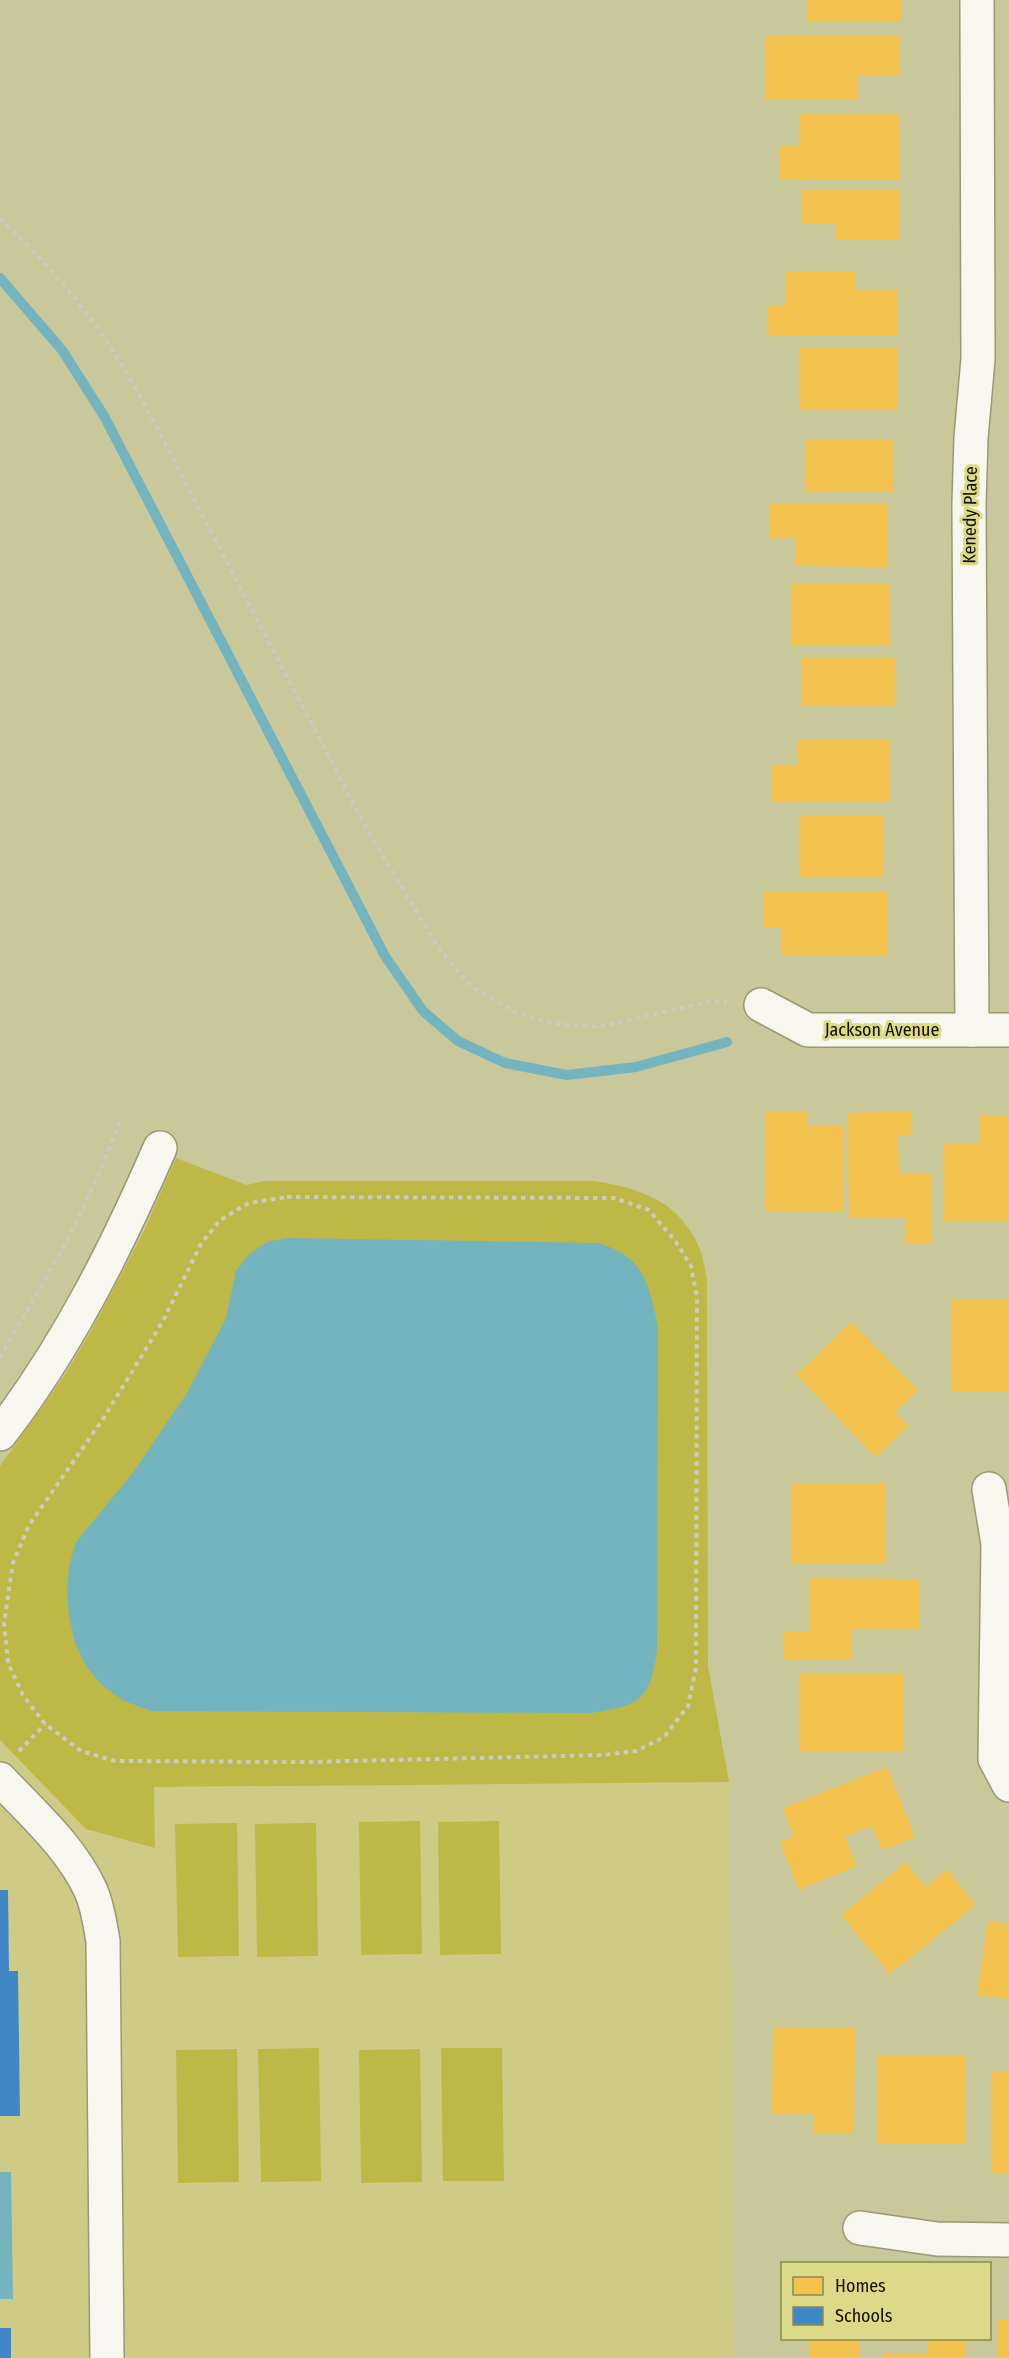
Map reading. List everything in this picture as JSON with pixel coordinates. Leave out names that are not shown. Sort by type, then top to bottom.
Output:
[{"type":"street","name":"Kenedy Place","points":[[972,1030],[969,504],[978,341],[976,0]]},
{"type":"street","name":"Jackson Avenue","points":[[761,1005],[808,1030],[1009,1030]]},
{"type":"street","points":[[0,1434],[51,1360],[93,1287],[115,1247],[160,1148]]},
{"type":"street","points":[[989,1489],[998,1544],[994,1759],[1009,1785]]},
{"type":"street","points":[[8,1767],[90,1891],[99,1914],[103,1941],[107,2358]]},
{"type":"street","points":[[860,2228],[937,2239],[1009,2240]]},
{"type":"path","points":[[0,218],[45,262],[121,364],[365,826],[439,949],[472,987],[519,1014],[558,1024],[598,1027],[711,1002],[761,1005]]},
{"type":"path","points":[[0,1358],[68,1239],[102,1167],[120,1121]]},
{"type":"path","points":[[286,1197],[614,1198],[649,1210],[676,1242],[691,1266],[697,1298],[696,1668],[688,1706],[664,1737],[636,1751],[603,1755],[307,1762],[116,1761],[81,1751],[45,1724],[23,1695],[8,1663],[4,1623],[13,1563],[29,1525],[103,1419],[163,1321],[201,1244],[220,1220],[249,1203],[286,1197]]},
{"type":"path","points":[[8,1767],[45,1724]]},
{"type":"shaded area","points":[[176,1158],[247,1185],[263,1181],[595,1181],[643,1193],[656,1199],[680,1218],[699,1247],[707,1279],[708,1666],[729,1782],[154,1787],[155,1848],[86,1829],[0,1740],[0,1466],[64,1376],[90,1333],[143,1233]]},
{"type":"shaded area","points":[[0,1740],[86,1829],[155,1847],[154,1787],[729,1782],[733,2358],[0,2358]]},
{"type":"shaded area","points":[[420,1821],[422,1954],[361,1955],[359,1822]]},
{"type":"shaded area","points":[[499,1821],[501,1954],[440,1955],[438,1822]]},
{"type":"shaded area","points":[[237,1823],[239,1956],[178,1957],[175,1824]]},
{"type":"shaded area","points":[[316,1823],[318,1956],[257,1957],[255,1824]]},
{"type":"shaded area","points":[[319,2048],[321,2181],[261,2182],[258,2049]]},
{"type":"shaded area","points":[[441,2048],[502,2048],[504,2181],[443,2181]]},
{"type":"shaded area","points":[[237,2049],[239,2182],[178,2183],[176,2050]]},
{"type":"shaded area","points":[[420,2049],[422,2182],[361,2183],[359,2050]]},
{"type":"water","points":[[287,1238],[599,1243],[615,1249],[636,1265],[648,1286],[658,1328],[657,1650],[651,1680],[640,1698],[621,1707],[592,1713],[151,1711],[124,1701],[102,1685],[86,1666],[75,1643],[69,1616],[67,1590],[69,1566],[76,1542],[132,1474],[187,1393],[226,1318],[236,1271],[248,1255],[267,1242]]},
{"type":"water","points":[[0,2172],[11,2172],[13,2299],[0,2299]]},
{"type":"building: Homes","points":[[807,0],[902,0],[902,21],[807,21]]},
{"type":"building: Homes","points":[[766,35],[900,35],[900,75],[858,75],[858,99],[766,99]]},
{"type":"building: Homes","points":[[800,114],[900,114],[900,179],[780,179],[780,145],[800,145]]},
{"type":"building: Homes","points":[[802,190],[900,190],[900,240],[835,240],[835,223],[802,223]]},
{"type":"building: Homes","points":[[785,272],[855,272],[855,290],[898,290],[898,336],[768,336],[768,306],[785,306]]},
{"type":"building: Homes","points":[[800,348],[898,348],[898,410],[800,410]]},
{"type":"building: Homes","points":[[894,439],[894,491],[805,492],[805,440]]},
{"type":"building: Homes","points":[[770,503],[888,504],[887,567],[795,566],[795,538],[769,538]]},
{"type":"building: Homes","points":[[791,583],[890,583],[890,645],[791,645]]},
{"type":"building: Homes","points":[[801,658],[896,658],[896,706],[801,706]]},
{"type":"building: Homes","points":[[798,739],[889,739],[889,802],[771,802],[771,765],[798,765]]},
{"type":"building: Homes","points":[[799,815],[883,815],[884,877],[799,877]]},
{"type":"building: Homes","points":[[764,891],[888,891],[888,955],[781,955],[781,927],[764,927]]},
{"type":"building: Homes","points":[[808,1111],[808,1126],[843,1126],[843,1211],[766,1211],[765,1112]]},
{"type":"building: Homes","points":[[911,1111],[912,1136],[898,1136],[899,1174],[931,1174],[932,1243],[906,1243],[906,1218],[849,1218],[847,1113]]},
{"type":"building: Homes","points":[[980,1115],[1009,1115],[1009,1222],[943,1222],[943,1143],[980,1143]]},
{"type":"building: Homes","points":[[951,1300],[1009,1300],[1009,1391],[951,1391]]},
{"type":"building: Homes","points":[[851,1322],[918,1390],[895,1412],[909,1426],[876,1457],[796,1375]]},
{"type":"building: Homes","points":[[792,1484],[885,1484],[885,1564],[792,1564]]},
{"type":"building: Homes","points":[[810,1578],[920,1579],[920,1630],[851,1629],[851,1660],[783,1659],[783,1632],[809,1632]]},
{"type":"building: Homes","points":[[800,1673],[904,1673],[904,1752],[800,1752]]},
{"type":"building: Homes","points":[[887,1767],[915,1837],[882,1850],[872,1826],[845,1837],[857,1866],[799,1890],[780,1842],[794,1836],[783,1808]]},
{"type":"building: Homes","points":[[906,1862],[926,1887],[947,1869],[976,1905],[890,1974],[841,1915]]},
{"type":"building: Homes","points":[[988,1921],[1009,1924],[1009,1999],[977,1995]]},
{"type":"building: Homes","points":[[773,2027],[855,2027],[854,2134],[814,2133],[814,2113],[772,2113]]},
{"type":"building: Homes","points":[[877,2055],[966,2055],[966,2144],[877,2144]]},
{"type":"building: Homes","points":[[991,2072],[1009,2072],[1009,2173],[991,2173]]},
{"type":"building: Homes","points":[[998,2319],[1009,2319],[1009,2358],[998,2358]]},
{"type":"building: Homes","points":[[809,2340],[859,2340],[859,2358],[809,2358]]},
{"type":"building: Homes","points":[[927,2340],[966,2340],[966,2358],[884,2358],[884,2353],[927,2353]]},
{"type":"building: Schools","points":[[0,1890],[8,1890],[9,1971],[18,1971],[20,2116],[0,2116]]},
{"type":"building: Schools","points":[[0,2328],[11,2328],[11,2358],[0,2358]]},
{"type":"waterway","points":[[0,278],[62,350],[104,416],[385,956],[423,1011],[458,1041],[505,1063],[567,1075],[636,1067],[727,1042]]}]
